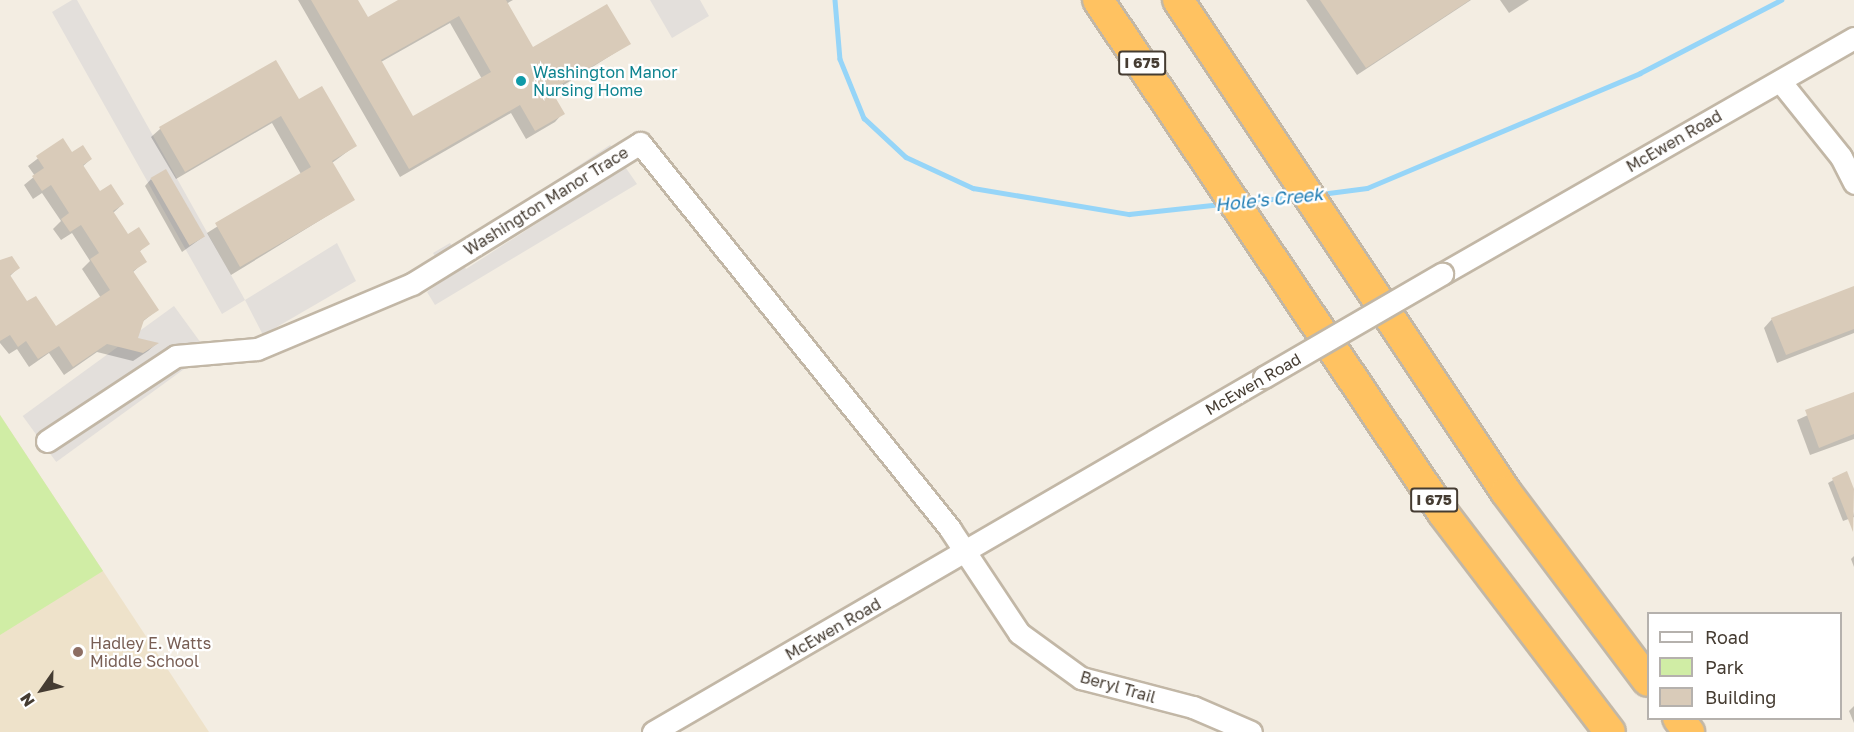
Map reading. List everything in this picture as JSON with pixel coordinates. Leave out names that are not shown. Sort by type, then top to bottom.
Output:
[{"type":"highway","name":"I 675","points":[[1098,0],[1186,126],[1443,513],[1610,732]]},
{"type":"highway","points":[[1178,0],[1260,118],[1506,492],[1647,680]]},
{"type":"highway","points":[[1680,720],[1689,732]]},
{"type":"street","name":"McEwen Road","points":[[653,732],[1854,38]]},
{"type":"street","points":[[1780,81],[1841,157],[1854,183]]},
{"type":"street","name":"Washington Manor Trace","points":[[47,441],[176,356],[257,349],[412,284],[640,143],[965,553]]},
{"type":"street","name":"Beryl Trail","points":[[965,553],[1018,633],[1061,668],[1193,707],[1251,732]]},
{"type":"shaded area","points":[[72,0],[77,0],[245,300],[222,314],[52,12]]},
{"type":"shaded area","points":[[650,0],[700,0],[709,16],[672,38]]},
{"type":"shaded area","points":[[610,145],[637,184],[435,305],[427,292],[448,277],[433,253],[450,243],[466,269],[559,209],[546,187]]},
{"type":"shaded area","points":[[337,243],[356,281],[263,335],[245,300]]},
{"type":"shaded area","points":[[174,306],[208,352],[56,462],[23,416]]},
{"type":"shaded area","name":"Hadley E. Watts Middle School","points":[[0,415],[103,571],[209,732],[0,732]]},
{"type":"green space","points":[[0,415],[103,571],[0,635]]},
{"type":"building","name":"Washington Manor Nursing Home","points":[[311,0],[358,0],[368,17],[398,0],[506,0],[533,47],[607,4],[631,44],[551,90],[565,114],[535,131],[520,105],[409,169]],"holes":[[[459,16],[491,72],[413,116],[381,60]]]},
{"type":"building","points":[[1320,0],[1470,0],[1366,68]]},
{"type":"building","points":[[276,60],[299,99],[322,86],[357,146],[332,161],[355,200],[240,267],[215,223],[311,167],[281,116],[185,172],[159,127]]},
{"type":"building","points":[[63,138],[72,152],[83,145],[92,159],[83,165],[100,191],[111,184],[124,204],[113,211],[128,234],[139,227],[150,244],[140,251],[147,262],[133,271],[159,310],[144,320],[138,338],[159,343],[143,353],[107,344],[73,367],[59,346],[38,359],[26,341],[18,347],[10,335],[0,341],[0,260],[12,256],[20,268],[10,275],[27,301],[36,296],[56,326],[110,290],[90,259],[99,253],[81,225],[70,232],[61,219],[69,213],[51,185],[42,191],[32,176],[44,168],[36,156]]},
{"type":"building","points":[[166,169],[205,237],[189,246],[150,178]]},
{"type":"building","points":[[1854,286],[1854,329],[1786,355],[1771,318]]},
{"type":"building","points":[[1854,392],[1854,434],[1819,448],[1805,410]]},
{"type":"building","points":[[1847,471],[1854,489],[1853,532],[1832,478]]},
{"type":"waterway","name":"Hole's Creek","points":[[835,0],[840,59],[864,118],[906,157],[973,188],[1129,214],[1223,204]]},
{"type":"waterway","name":"Hole's Creek","points":[[1321,194],[1367,188],[1640,73],[1781,0]]},
{"type":"waterway","name":"Hole's Creek","points":[[1246,202],[1298,196]]},
{"type":"place","name":"Washington Manor Nursing Home","points":[[521,81]]},
{"type":"place","name":"Hadley E. Watts Middle School","points":[[78,652]]}]
